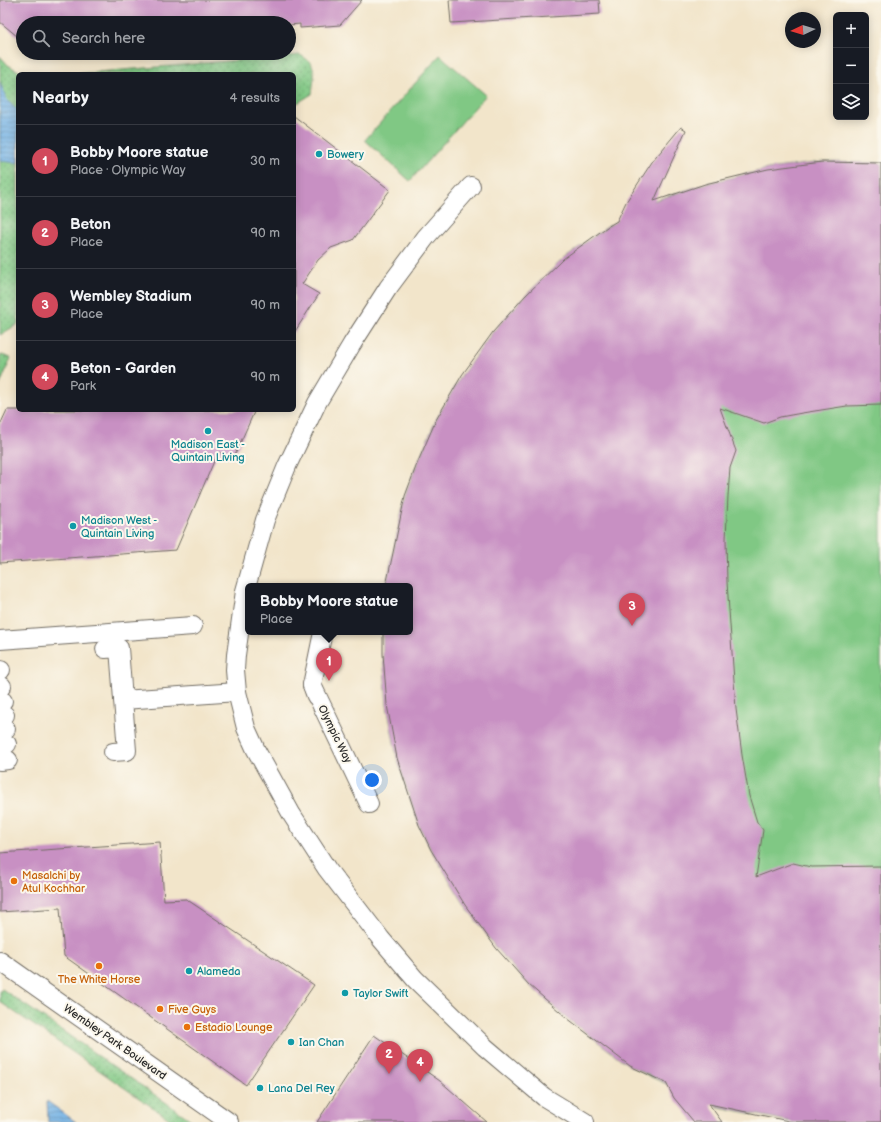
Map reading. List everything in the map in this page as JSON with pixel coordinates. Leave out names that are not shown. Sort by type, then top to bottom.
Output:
[{"type":"street","points":[[248,583],[265,520],[287,466],[317,403],[352,344],[388,288],[426,237],[471,186]]},
{"type":"street","points":[[245,592],[236,656],[235,670],[237,692],[246,728],[256,750],[292,815],[327,869],[381,939],[415,979],[485,1048],[544,1098],[585,1122]]},
{"type":"street","points":[[0,640],[193,626]]},
{"type":"street","points":[[312,685],[322,637]]},
{"type":"street","name":"Olympic Way","points":[[312,685],[333,736]]},
{"type":"street","name":"Olympic Way","points":[[312,685],[369,804]]},
{"type":"street","points":[[115,700],[237,692]]},
{"type":"street","name":"Wembley Park Boulevard","points":[[0,961],[230,1122]]},
{"type":"green space","points":[[296,55],[300,55],[306,59],[313,67],[314,81],[312,94],[296,104],[296,72],[98,72],[241,60],[296,60]]},
{"type":"green space","points":[[440,55],[486,95],[410,181],[365,140]]},
{"type":"green space","points":[[0,56],[8,65],[20,72],[16,72],[16,325],[0,335]]},
{"type":"green space","points":[[822,162],[881,163],[881,1122],[793,1122],[719,1107],[651,1077],[630,1066],[567,1018],[529,985],[496,948],[465,905],[431,850],[419,825],[397,758],[387,705],[383,635],[413,635],[413,583],[387,583],[405,496],[436,420],[462,375],[493,332],[525,296],[563,259],[607,227],[653,201],[705,184],[768,169]]},
{"type":"green space","points":[[2,355],[11,358],[0,385],[0,356]]},
{"type":"green space","points":[[2,989],[194,1122],[173,1122],[0,1002],[0,992]]},
{"type":"water","points":[[0,82],[7,100],[16,109],[16,163],[0,161]]},
{"type":"water","points":[[47,1101],[76,1122],[48,1122]]},
{"type":"building","points":[[0,0],[362,0],[340,25],[300,28],[300,24],[296,24],[296,16],[16,16],[16,35],[0,22]]},
{"type":"building","points":[[449,0],[599,0],[600,14],[451,23]]},
{"type":"building","name":"Bowery","points":[[296,118],[390,190],[353,240],[331,248],[318,260],[302,284],[319,294],[296,330]]},
{"type":"building","points":[[681,127],[686,130],[654,201],[705,184],[768,169],[822,162],[881,163],[881,405],[847,406],[780,417],[764,423],[720,408],[736,451],[730,468],[728,496],[726,539],[727,582],[736,709],[742,755],[749,796],[757,822],[763,830],[756,877],[793,863],[811,867],[881,866],[881,1122],[793,1122],[709,1104],[722,1122],[694,1122],[674,1098],[666,1083],[630,1066],[567,1018],[529,985],[496,948],[465,905],[431,850],[419,825],[397,758],[387,705],[383,635],[413,635],[413,583],[387,583],[405,496],[417,464],[436,420],[462,375],[493,332],[525,296],[563,259],[617,221],[626,202],[652,162]]},
{"type":"building","points":[[7,410],[16,410],[16,412],[254,412],[233,459],[218,452],[176,550],[0,563],[0,425]]},
{"type":"building","name":"Alameda","points":[[160,842],[164,900],[186,899],[314,985],[246,1085],[64,956],[60,908],[0,912],[0,853]]},
{"type":"building","points":[[374,1035],[440,1081],[487,1122],[317,1122]]},
{"type":"place","name":"Bowery","points":[[319,154]]},
{"type":"place","name":"Madison East - Quintain Living","points":[[208,431]]},
{"type":"place","name":"Madison West - Quintain Living","points":[[73,526]]},
{"type":"place","name":"Wembley Stadium","points":[[632,626]]},
{"type":"place","name":"Bobby Moore statue","points":[[329,681]]},
{"type":"place","name":"Masalchi by Atul Kochhar","points":[[14,881]]},
{"type":"place","name":"The White Horse","points":[[99,966]]},
{"type":"place","name":"Alameda","points":[[189,971]]},
{"type":"place","name":"Taylor Swift","points":[[345,993]]},
{"type":"place","name":"Five Guys","points":[[160,1009]]},
{"type":"place","name":"Estadio Lounge","points":[[187,1027]]},
{"type":"place","name":"Ian Chan","points":[[291,1042]]},
{"type":"place","name":"Beton","points":[[389,1074]]},
{"type":"place","name":"Beton - Garden","points":[[420,1082]]},
{"type":"place","name":"Lana Del Rey","points":[[260,1088]]}]
